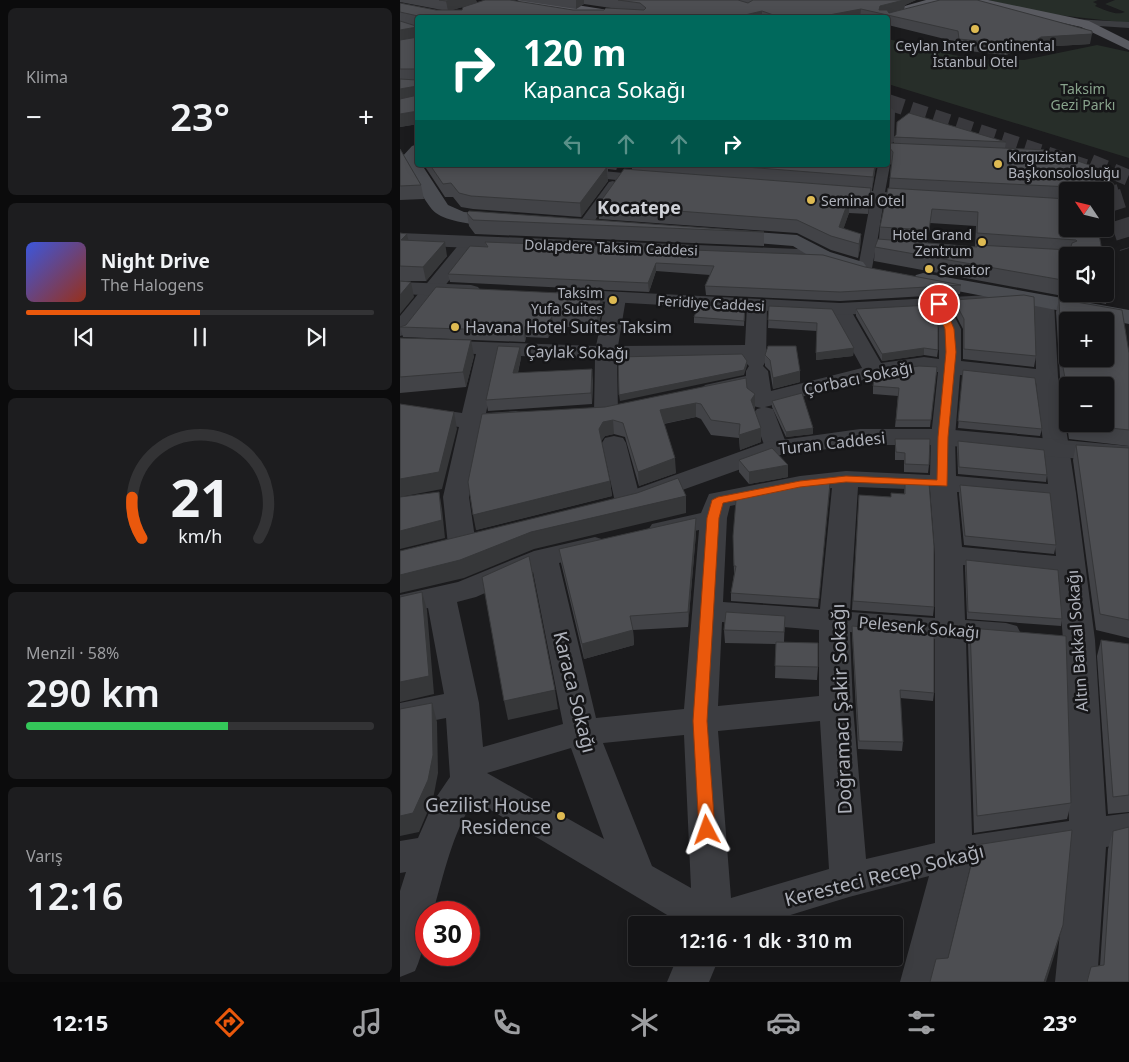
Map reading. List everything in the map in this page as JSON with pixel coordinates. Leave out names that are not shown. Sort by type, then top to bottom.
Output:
[{"type":"main road","points":[[890,16],[933,0]]},
{"type":"main road","points":[[972,0],[1096,28],[1118,42],[1129,46]]},
{"type":"main road","points":[[982,0],[1007,8]]},
{"type":"main road","points":[[519,2],[644,15]]},
{"type":"main road","points":[[519,2],[580,15]]},
{"type":"main road","points":[[882,15],[949,2],[1007,8]]},
{"type":"main road","points":[[550,4],[621,15]]},
{"type":"main road","points":[[421,167],[442,209],[449,214],[519,222]]},
{"type":"main road","points":[[566,225],[604,228]]},
{"type":"main road","points":[[673,232],[797,240],[823,256],[884,272],[1129,317]]},
{"type":"street","points":[[1073,22],[1129,25]]},
{"type":"street","points":[[584,226],[626,167]]},
{"type":"street","points":[[884,167],[880,196],[869,247],[884,272]]},
{"type":"street","points":[[571,173],[658,180]]},
{"type":"street","points":[[832,192],[930,199]]},
{"type":"street","name":"Dolapdere Taksim Caddesi","points":[[400,238],[823,256]]},
{"type":"street","points":[[400,330],[471,241]]},
{"type":"street","points":[[869,247],[918,250]]},
{"type":"street","points":[[400,288],[491,292]]},
{"type":"street","name":"Feridiye Caddesi","points":[[549,295],[840,309],[1021,298]]},
{"type":"street","points":[[606,411],[606,353],[616,298]]},
{"type":"street","name":"Altın Bakkal Sokağı","points":[[1044,302],[1047,377],[1072,567],[1052,638],[1088,833],[1076,982]]},
{"type":"street","points":[[921,982],[954,854],[949,555],[943,483],[943,437],[950,329],[939,304]]},
{"type":"street","points":[[757,305],[758,380],[776,448]]},
{"type":"street","points":[[840,309],[875,372]]},
{"type":"street","name":"Çaylak Sokağı","points":[[400,345],[488,350],[606,353],[758,380]]},
{"type":"street","points":[[462,545],[456,497],[471,421],[488,350]]},
{"type":"street","name":"Çorbacı Sokağı","points":[[758,380],[875,372],[924,364],[1047,377]]},
{"type":"street","points":[[691,394],[758,380]]},
{"type":"street","points":[[400,411],[471,421],[539,416]]},
{"type":"street","name":"Turan Caddesi","points":[[600,509],[628,502],[776,448],[860,438],[943,437],[1055,449],[1129,454]]},
{"type":"street","points":[[614,443],[628,502]]},
{"type":"street","points":[[712,916],[700,721],[713,518],[718,500],[800,484],[846,479],[943,483],[1062,493]]},
{"type":"street","name":"Doğramacı Şakir Sokağı","points":[[846,479],[834,620],[836,707],[849,880]]},
{"type":"street","points":[[428,501],[456,497]]},
{"type":"street","points":[[400,605],[454,593],[544,558],[713,518]]},
{"type":"street","points":[[435,551],[490,538]]},
{"type":"street","points":[[949,555],[1072,567]]},
{"type":"street","name":"Karaca Sokağı","points":[[544,558],[582,732],[638,879]]},
{"type":"street","points":[[400,958],[416,854],[448,809],[468,772],[454,593]]},
{"type":"street","name":"Pelesenk Sokağı","points":[[708,611],[1052,638],[1110,645]]},
{"type":"street","points":[[400,715],[462,703]]},
{"type":"street","points":[[468,772],[582,732],[836,707]]},
{"type":"street","points":[[468,772],[700,916]]},
{"type":"street","name":"Keresteci Recep Sokağı","points":[[734,916],[849,880],[954,854],[1129,828]]},
{"type":"street","points":[[688,982],[695,966]]},
{"type":"green space","points":[[988,0],[1098,0],[1093,2],[1097,4],[1095,6],[1110,12],[1122,13],[1125,12],[1105,4],[1115,0],[1129,0],[1129,23],[1049,14]]},
{"type":"green space","name":"Taksim Gezi Parkı","points":[[890,39],[953,55],[979,59],[1024,60],[1097,45],[1129,52],[1129,158],[890,85]]},
{"type":"building","points":[[485,0],[510,0],[573,10],[604,10],[606,8],[644,10],[646,8],[640,3],[618,0],[738,0],[748,3],[753,0],[904,0],[880,6],[879,10],[887,10],[889,13],[940,0],[977,0],[1092,31],[1092,34],[1041,37],[1033,42],[1016,41],[1007,44],[959,39],[958,31],[861,9],[829,15],[773,15],[762,11],[745,15],[415,15],[400,12],[400,3],[436,10],[462,10],[463,7]]},
{"type":"building","points":[[400,21],[415,26],[415,27],[400,30]]},
{"type":"building","points":[[415,38],[415,69],[400,69],[400,40]]},
{"type":"building","points":[[400,79],[415,80],[415,86],[400,89]]},
{"type":"building","points":[[415,96],[415,112],[400,114],[400,99]]},
{"type":"building","points":[[909,113],[1006,142],[894,137],[896,135],[897,122]]},
{"type":"building","points":[[890,143],[1047,150],[1092,166],[1095,182],[1059,182],[1059,186],[890,178],[893,152],[890,148]]},
{"type":"building","points":[[400,149],[421,185],[400,186]]},
{"type":"building","points":[[431,167],[607,167],[580,203],[471,196],[459,193],[451,183],[443,184]]},
{"type":"building","points":[[746,167],[875,167],[873,177]]},
{"type":"building","points":[[624,169],[871,188],[869,201],[849,199],[839,227],[861,234],[859,244],[831,236],[797,220],[598,205]]},
{"type":"building","points":[[888,188],[1059,198],[1059,238],[1100,238],[1101,247],[1071,247],[1076,240],[977,233],[978,212],[932,209],[929,230],[880,227]]},
{"type":"building","points":[[469,211],[764,232],[473,220],[467,213]]},
{"type":"building","points":[[400,233],[407,234],[401,240],[445,242],[423,267],[400,266]]},
{"type":"building","points":[[878,239],[977,247],[977,245],[1059,249],[1059,279],[875,247]]},
{"type":"building","points":[[485,242],[823,255],[865,267],[961,285],[840,292],[705,286],[714,266],[656,263],[648,283],[448,274],[470,246],[488,247]]},
{"type":"building","points":[[400,281],[411,282],[400,295]]},
{"type":"building","points":[[436,287],[602,295],[597,316],[552,316],[547,327],[525,326],[524,331],[400,327],[406,325]]},
{"type":"building","points":[[1024,295],[1034,297],[1036,356],[964,349],[964,319],[954,300]]},
{"type":"building","points":[[1059,302],[1076,302],[1122,310],[1129,353],[1129,430],[1114,428],[1114,377],[1065,377],[1063,367],[1114,367],[1114,312],[1060,312]]},
{"type":"building","points":[[699,305],[745,307],[744,321],[694,317]]},
{"type":"building","points":[[931,305],[938,322],[938,350],[924,348],[882,354],[856,309]]},
{"type":"building","points":[[769,306],[832,309],[854,348],[816,353],[817,323],[768,320]]},
{"type":"building","points":[[400,338],[471,340],[463,372],[400,377]]},
{"type":"building","points":[[498,346],[520,347],[513,373],[592,369],[591,393],[486,400]]},
{"type":"building","points":[[768,346],[796,346],[800,371],[773,378],[770,360],[765,355]]},
{"type":"building","points":[[742,354],[747,361],[744,370],[619,395],[618,357]]},
{"type":"building","points":[[919,366],[937,367],[931,420],[896,420],[899,388],[873,386],[875,372]]},
{"type":"building","points":[[963,370],[1035,378],[1042,429],[958,421]]},
{"type":"building","points":[[746,378],[747,388],[755,394],[751,400],[761,428],[739,435],[740,424],[711,420],[701,404],[696,403],[660,410],[675,458],[638,472],[623,423],[613,420],[603,422],[599,429],[610,481],[473,515],[468,482],[482,414],[605,407]]},
{"type":"building","points":[[802,393],[813,428],[786,432],[772,401]]},
{"type":"building","points":[[400,404],[454,412],[439,472],[400,479]]},
{"type":"building","points":[[895,439],[930,439],[929,465],[905,464],[905,453],[896,452]]},
{"type":"building","points":[[958,441],[1044,450],[1047,475],[959,467]]},
{"type":"building","points":[[1076,445],[1129,448],[1129,620],[1100,614]]},
{"type":"building","points":[[772,448],[788,465],[749,472],[739,460]]},
{"type":"building","points":[[678,478],[686,496],[531,532],[460,560],[400,575],[400,551],[637,493]]},
{"type":"building","points":[[905,482],[929,483],[934,546],[934,607],[853,601],[859,495],[891,497],[891,493],[905,494]]},
{"type":"building","points":[[830,483],[819,599],[731,593],[736,566],[734,566],[733,536],[736,500],[800,486]]},
{"type":"building","points":[[960,485],[1050,493],[1056,545],[965,536]]},
{"type":"building","points":[[439,492],[442,520],[400,531],[400,497]]},
{"type":"building","points":[[696,518],[688,612],[630,616],[633,630],[582,644],[559,549]]},
{"type":"building","points":[[529,556],[555,690],[504,701],[482,577]]},
{"type":"building","points":[[966,560],[1058,570],[1062,619],[968,612]]},
{"type":"building","points":[[422,592],[429,676],[400,682],[400,597]]},
{"type":"building","points":[[726,612],[785,616],[784,632],[724,630]]},
{"type":"building","points":[[852,626],[934,633],[934,693],[900,690],[903,742],[859,741]]},
{"type":"building","points":[[970,628],[1066,636],[1071,803],[977,816]]},
{"type":"building","points":[[1101,640],[1129,644],[1129,795],[1113,797]]},
{"type":"building","points":[[776,642],[818,643],[818,667],[775,666]]},
{"type":"building","points":[[432,703],[433,755],[428,780],[413,813],[400,816],[400,709]]},
{"type":"building","points":[[1129,827],[1129,982],[1087,982],[1091,967],[1104,965],[1113,831]]},
{"type":"building","points":[[1072,830],[1063,925],[1044,982],[930,982],[936,959],[948,958],[976,845]]},
{"type":"tunnel","points":[[890,103],[1088,168],[1108,182]]},
{"type":"tunnel","points":[[1091,162],[1129,178]]},
{"type":"tunnel","points":[[1114,201],[1129,248]]},
{"type":"place","name":"Ceylan Inter Continental İstanbul Otel","points":[[975,29]]},
{"type":"place","name":"Kırgızistan Başkonsolosluğu","points":[[998,164]]},
{"type":"place","name":"Seminal Otel","points":[[811,200]]},
{"type":"place","name":"Hotel Grand Zentrum","points":[[982,242]]},
{"type":"place","name":"Senator","points":[[929,269]]},
{"type":"place","name":"Taksim Yufa Suites","points":[[613,300]]},
{"type":"place","name":"Havana Hotel Suites Taksim","points":[[455,327]]},
{"type":"place","name":"Gezilist House Residence","points":[[561,816]]},
{"type":"district","name":"Kocatepe","points":[[639,207]]},
{"type":"route","points":[[707,830],[700,721],[713,518],[718,500],[800,484],[846,479],[943,483],[943,437],[951,352],[950,329],[939,304]]}]
